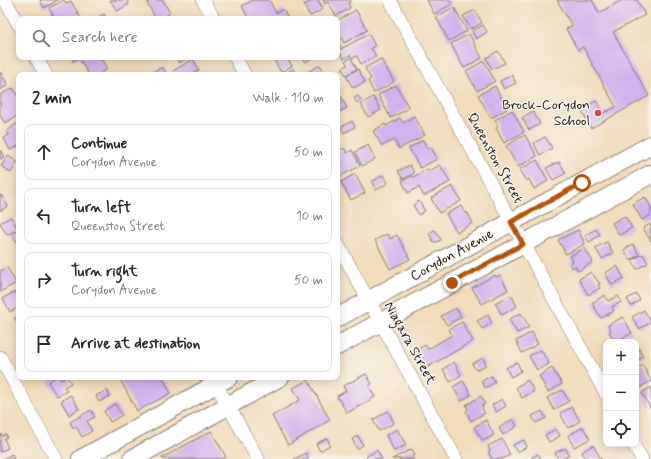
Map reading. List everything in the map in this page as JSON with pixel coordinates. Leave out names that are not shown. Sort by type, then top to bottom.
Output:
[{"type":"main road","name":"Corydon Avenue","points":[[340,316],[651,145]]},
{"type":"main road","name":"Corydon Avenue","points":[[340,344],[651,174]]},
{"type":"main road","points":[[81,459],[217,380]]},
{"type":"main road","points":[[132,459],[274,380]]},
{"type":"street","points":[[5,0],[16,20]]},
{"type":"street","points":[[204,0],[212,16]]},
{"type":"street","name":"Queenston Street","points":[[390,0],[603,389]]},
{"type":"street","points":[[38,60],[44,72]]},
{"type":"street","points":[[237,60],[243,72]]},
{"type":"street","name":"Niagara Street","points":[[340,248],[456,459]]},
{"type":"street","points":[[0,357],[56,459]]},
{"type":"street","points":[[219,380],[228,405],[258,459]]},
{"type":"street","points":[[635,447],[642,459]]},
{"type":"building","points":[[40,0],[58,0],[44,8]]},
{"type":"building","points":[[64,0],[66,3],[71,1],[79,16],[53,16],[49,8]]},
{"type":"building","points":[[110,0],[127,0],[129,4],[117,11]]},
{"type":"building","points":[[153,0],[163,0],[170,13],[165,16],[154,16],[147,3]]},
{"type":"building","points":[[253,0],[269,0],[276,13],[283,9],[286,16],[247,16],[242,6]]},
{"type":"building","points":[[314,0],[318,0],[323,9],[310,16],[304,5]]},
{"type":"building","points":[[323,0],[350,0],[351,1],[348,3],[350,8],[336,16],[328,2],[325,4]]},
{"type":"building","points":[[427,0],[450,0],[452,4],[434,14]]},
{"type":"building","points":[[557,0],[592,0],[599,13],[622,0],[637,0],[645,15],[613,32],[649,96],[591,128],[581,109],[596,101],[603,113],[616,107],[583,47],[578,50],[566,29],[572,26]]},
{"type":"building","points":[[454,7],[467,31],[449,41],[436,17]]},
{"type":"building","points":[[356,10],[367,30],[344,43],[340,38],[340,19]]},
{"type":"building","points":[[475,10],[482,23],[471,29],[463,16]]},
{"type":"building","points":[[483,25],[487,32],[476,39],[472,31]]},
{"type":"building","points":[[369,34],[375,46],[371,48],[376,56],[361,64],[357,56],[352,58],[350,55],[344,59],[340,49]]},
{"type":"building","points":[[469,34],[482,58],[464,68],[451,44]]},
{"type":"building","points":[[498,51],[505,63],[492,69],[486,58]]},
{"type":"building","points":[[351,58],[357,69],[346,75],[342,68],[348,65],[345,61]]},
{"type":"building","points":[[381,59],[394,82],[374,93],[368,81],[371,79],[365,68]]},
{"type":"building","points":[[80,60],[102,60],[107,69],[102,72],[87,72]]},
{"type":"building","points":[[178,60],[184,60],[179,63]]},
{"type":"building","points":[[191,60],[194,60],[199,70],[195,72],[173,71]]},
{"type":"building","points":[[274,60],[289,60],[292,66],[281,72]]},
{"type":"building","points":[[484,61],[495,81],[477,91],[466,71]]},
{"type":"building","points":[[320,65],[324,72],[310,72]]},
{"type":"building","points":[[163,67],[166,72],[153,72]]},
{"type":"building","points":[[293,69],[295,72],[288,72]]},
{"type":"building","points":[[358,69],[365,82],[353,88],[346,76]]},
{"type":"building","points":[[0,72],[8,85],[0,90]]},
{"type":"building","points":[[512,75],[516,83],[504,89],[500,81]]},
{"type":"building","points":[[396,85],[409,108],[391,118],[378,95]]},
{"type":"building","points":[[495,86],[507,109],[491,118],[478,95]]},
{"type":"building","points":[[13,88],[16,93],[16,117],[5,123],[0,116],[0,95]]},
{"type":"building","points":[[340,96],[347,108],[340,112]]},
{"type":"building","points":[[358,96],[361,100],[357,103],[354,98]]},
{"type":"building","points":[[373,97],[381,110],[368,117],[361,104]]},
{"type":"building","points":[[512,110],[524,132],[504,143],[496,128],[498,126],[495,120]]},
{"type":"building","points":[[533,111],[540,124],[529,130],[522,118]]},
{"type":"building","points":[[414,116],[425,135],[399,149],[394,140],[382,146],[373,131],[400,118],[403,123]]},
{"type":"building","points":[[352,121],[355,127],[344,133],[341,127]]},
{"type":"building","points":[[16,124],[16,147],[10,150],[4,138],[9,135],[7,131]]},
{"type":"building","points":[[525,135],[537,156],[518,167],[506,146]]},
{"type":"building","points":[[545,137],[552,148],[540,155],[534,143]]},
{"type":"building","points":[[423,140],[428,149],[431,147],[437,159],[420,168],[409,148]]},
{"type":"building","points":[[368,145],[375,159],[362,166],[355,152]]},
{"type":"building","points":[[344,148],[347,153],[352,150],[360,166],[340,176],[340,150]]},
{"type":"building","points":[[0,150],[4,157],[0,159]]},
{"type":"building","points":[[8,156],[16,161],[11,173],[1,166]]},
{"type":"building","points":[[537,160],[548,181],[534,189],[529,179],[526,181],[519,170]]},
{"type":"building","points":[[559,162],[566,173],[553,180],[546,168]]},
{"type":"building","points":[[410,165],[414,173],[403,179],[398,171]]},
{"type":"building","points":[[440,165],[450,182],[424,196],[419,187],[408,193],[402,181],[428,169],[429,171]]},
{"type":"building","points":[[355,174],[365,193],[351,200],[341,182]]},
{"type":"building","points":[[383,175],[388,183],[376,190],[372,182]]},
{"type":"building","points":[[452,186],[461,201],[439,213],[431,198]]},
{"type":"building","points":[[0,195],[8,206],[0,211]]},
{"type":"building","points":[[645,197],[651,207],[651,215],[642,220],[633,204]]},
{"type":"building","points":[[419,201],[425,211],[419,215],[413,205]]},
{"type":"building","points":[[461,206],[465,213],[467,212],[473,223],[457,232],[446,214]]},
{"type":"building","points":[[625,216],[632,228],[619,235],[612,223]]},
{"type":"building","points":[[11,217],[16,226],[16,230],[7,235],[0,223]]},
{"type":"building","points":[[651,224],[651,241],[643,228]]},
{"type":"building","points":[[596,229],[600,235],[589,242],[585,235]]},
{"type":"building","points":[[435,230],[441,240],[434,243],[429,233]]},
{"type":"building","points":[[578,230],[585,244],[566,254],[558,240]]},
{"type":"building","points":[[16,232],[16,241],[12,234]]},
{"type":"building","points":[[387,234],[390,239],[397,235],[410,259],[390,269],[375,240]]},
{"type":"building","points":[[607,242],[613,253],[602,259],[595,248]]},
{"type":"building","points":[[633,244],[639,255],[630,260],[624,250]]},
{"type":"building","points":[[585,248],[593,262],[578,271],[575,266],[572,268],[570,263],[573,261],[570,256]]},
{"type":"building","points":[[643,254],[648,263],[637,269],[632,260]]},
{"type":"building","points":[[617,266],[624,278],[612,285],[605,273]]},
{"type":"building","points":[[7,267],[16,283],[0,292],[0,271]]},
{"type":"building","points":[[591,272],[600,284],[598,285],[600,288],[588,295],[579,279]]},
{"type":"building","points":[[495,275],[496,277],[500,275],[508,290],[482,304],[472,288]]},
{"type":"building","points":[[15,292],[16,309],[10,312],[3,298]]},
{"type":"building","points":[[636,294],[640,300],[631,306],[627,299]]},
{"type":"building","points":[[511,295],[517,306],[502,315],[495,303]]},
{"type":"building","points":[[605,295],[608,301],[618,296],[621,302],[612,307],[614,311],[601,318],[592,303]]},
{"type":"building","points":[[456,308],[461,317],[447,325],[441,316]]},
{"type":"building","points":[[644,310],[651,322],[639,329],[632,317]]},
{"type":"building","points":[[521,313],[529,327],[517,333],[509,319]]},
{"type":"building","points":[[488,315],[492,323],[482,329],[477,321]]},
{"type":"building","points":[[623,317],[632,333],[621,339],[613,339],[609,332],[611,331],[608,325]]},
{"type":"building","points":[[462,322],[473,341],[426,368],[416,350],[425,345],[428,349],[452,335],[449,329]]},
{"type":"building","points":[[532,332],[538,344],[522,353],[516,341]]},
{"type":"building","points":[[541,350],[549,364],[537,370],[529,356]]},
{"type":"building","points":[[639,350],[643,357],[639,359]]},
{"type":"building","points":[[483,358],[486,365],[476,370],[472,364]]},
{"type":"building","points":[[454,362],[461,375],[450,382],[443,369]]},
{"type":"building","points":[[517,362],[521,371],[511,377],[506,368]]},
{"type":"building","points":[[643,365],[651,381],[639,388],[639,375],[639,367]]},
{"type":"building","points":[[552,368],[562,384],[548,392],[539,376]]},
{"type":"building","points":[[366,374],[372,384],[369,386],[375,397],[347,413],[337,396],[346,391],[343,386]]},
{"type":"building","points":[[492,376],[495,382],[485,388],[481,381]]},
{"type":"building","points":[[51,380],[69,380],[71,383],[64,387],[67,391],[57,396],[48,382]]},
{"type":"building","points":[[121,380],[164,380],[171,393],[137,411]]},
{"type":"building","points":[[308,380],[330,420],[288,445],[272,416],[300,400],[293,388]]},
{"type":"building","points":[[528,380],[534,391],[522,398],[516,387]]},
{"type":"building","points":[[463,381],[471,395],[461,401],[453,387]]},
{"type":"building","points":[[651,387],[651,409],[642,393]]},
{"type":"building","points":[[107,390],[110,396],[99,402],[96,396]]},
{"type":"building","points":[[562,390],[569,401],[554,410],[547,398]]},
{"type":"building","points":[[71,395],[79,409],[69,415],[61,401]]},
{"type":"building","points":[[481,396],[485,404],[482,405],[482,409],[485,413],[471,421],[466,411],[468,409],[466,405]]},
{"type":"building","points":[[502,399],[506,406],[496,412],[492,405]]},
{"type":"building","points":[[115,404],[122,415],[110,422],[104,411]]},
{"type":"building","points":[[572,407],[580,421],[568,428],[560,413]]},
{"type":"building","points":[[91,410],[95,417],[87,421],[92,431],[82,437],[76,426],[73,428],[70,422]]},
{"type":"building","points":[[388,411],[394,423],[379,431],[373,420]]},
{"type":"building","points":[[542,411],[546,418],[536,423],[532,416]]},
{"type":"building","points":[[513,419],[517,426],[503,435],[499,428]]},
{"type":"building","points":[[486,420],[494,435],[483,441],[474,427]]},
{"type":"building","points":[[583,427],[590,439],[574,447],[568,436]]},
{"type":"building","points":[[397,429],[406,445],[394,451],[386,435]]},
{"type":"building","points":[[556,429],[560,436],[549,442],[545,435]]},
{"type":"building","points":[[211,431],[226,457],[222,459],[162,458]]},
{"type":"building","points":[[1,434],[2,436],[6,434],[7,437],[4,439],[8,448],[0,452],[0,435]]},
{"type":"building","points":[[358,436],[363,445],[357,449],[352,439]]},
{"type":"building","points":[[327,438],[330,445],[320,451],[316,444]]},
{"type":"building","points":[[502,439],[510,455],[502,459],[492,459],[488,452],[490,451],[488,446]]},
{"type":"building","points":[[524,440],[527,447],[517,452],[513,445]]},
{"type":"building","points":[[593,445],[601,459],[586,459],[582,452]]},
{"type":"building","points":[[565,448],[569,455],[558,459],[555,453]]},
{"type":"building","points":[[412,449],[415,455],[412,456],[414,459],[392,459]]},
{"type":"building","points":[[377,450],[382,459],[368,459],[366,457]]},
{"type":"building","points":[[306,453],[309,459],[294,459]]},
{"type":"building","points":[[12,454],[14,459],[3,459]]},
{"type":"building","points":[[538,454],[541,459],[530,459]]},
{"type":"place","name":"Brock-Corydon School","points":[[598,113]]},
{"type":"route","points":[[452,283],[523,244],[511,222],[582,183]]}]
